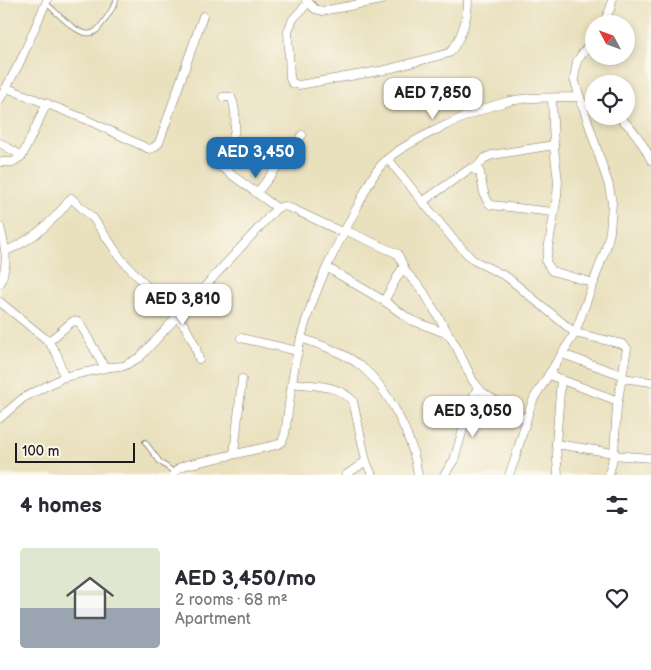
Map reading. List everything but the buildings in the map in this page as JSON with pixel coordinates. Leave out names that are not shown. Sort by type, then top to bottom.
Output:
[{"type":"street","points":[[379,0],[322,11],[315,9],[307,2],[293,19],[288,30],[290,78],[292,83],[299,86],[385,70],[449,53],[455,47],[459,38],[468,8],[468,0]]},
{"type":"street","points":[[607,15],[612,0]]},
{"type":"street","points":[[0,99],[20,62],[47,1]]},
{"type":"street","points":[[7,88],[85,119],[149,149],[153,148],[159,143],[203,16]]},
{"type":"street","points":[[509,475],[534,398],[575,333],[594,283],[610,232],[612,203],[603,165],[579,100],[574,79],[576,61],[585,50]]},
{"type":"street","points":[[223,97],[231,97],[235,116],[231,142],[217,164],[277,208]]},
{"type":"street","points":[[174,474],[186,465],[276,445],[282,442],[285,434],[298,351],[316,293],[344,231],[383,162],[397,151],[414,142],[483,110],[507,102],[530,98],[552,98],[579,100],[585,102]]},
{"type":"street","points":[[552,98],[558,181],[546,262],[552,271],[594,283]]},
{"type":"street","points":[[0,162],[13,162],[22,156],[47,103]]},
{"type":"street","points":[[630,125],[651,160]]},
{"type":"street","points":[[257,193],[302,135]]},
{"type":"street","points":[[0,143],[22,156]]},
{"type":"street","points":[[422,202],[466,171],[475,168],[485,158],[492,155],[554,145]]},
{"type":"street","points":[[388,159],[422,202],[473,260],[507,277],[575,333],[628,348],[618,401],[609,475]]},
{"type":"street","points":[[475,168],[480,172],[486,198],[491,205],[553,212]]},
{"type":"street","points":[[6,251],[26,241],[52,221],[71,198],[92,218],[122,260],[177,316],[190,334],[199,359]]},
{"type":"street","points":[[0,417],[23,398],[64,377],[124,366],[140,356],[277,208],[284,206],[398,254],[406,272],[424,291],[473,381],[495,400],[526,420]]},
{"type":"street","points":[[0,228],[6,251],[5,270],[0,284]]},
{"type":"street","points":[[384,301],[403,267]]},
{"type":"street","points":[[328,268],[416,322],[448,334]]},
{"type":"street","points":[[0,302],[48,342],[57,354],[64,377]]},
{"type":"street","points":[[48,342],[73,321],[79,322],[105,368]]},
{"type":"street","points":[[241,338],[298,351]]},
{"type":"street","points":[[301,338],[339,352],[357,364],[371,377],[393,405],[403,425],[410,442],[418,475]]},
{"type":"street","points":[[562,354],[622,377],[651,382]]},
{"type":"street","points":[[549,375],[618,401]]},
{"type":"street","points":[[234,454],[242,379]]},
{"type":"street","points":[[558,475],[556,444],[561,380]]},
{"type":"street","points":[[292,383],[335,388],[346,393],[353,401],[366,461],[372,475]]},
{"type":"street","points":[[444,475],[454,460],[467,414],[478,386]]},
{"type":"street","points":[[556,444],[613,454],[651,458]]},
{"type":"street","points":[[346,475],[366,461]]},
{"type":"lane","points":[[47,1],[77,30],[85,34],[91,34],[98,30],[116,0]]},
{"type":"lane","points":[[145,442],[160,462],[174,474]]}]
